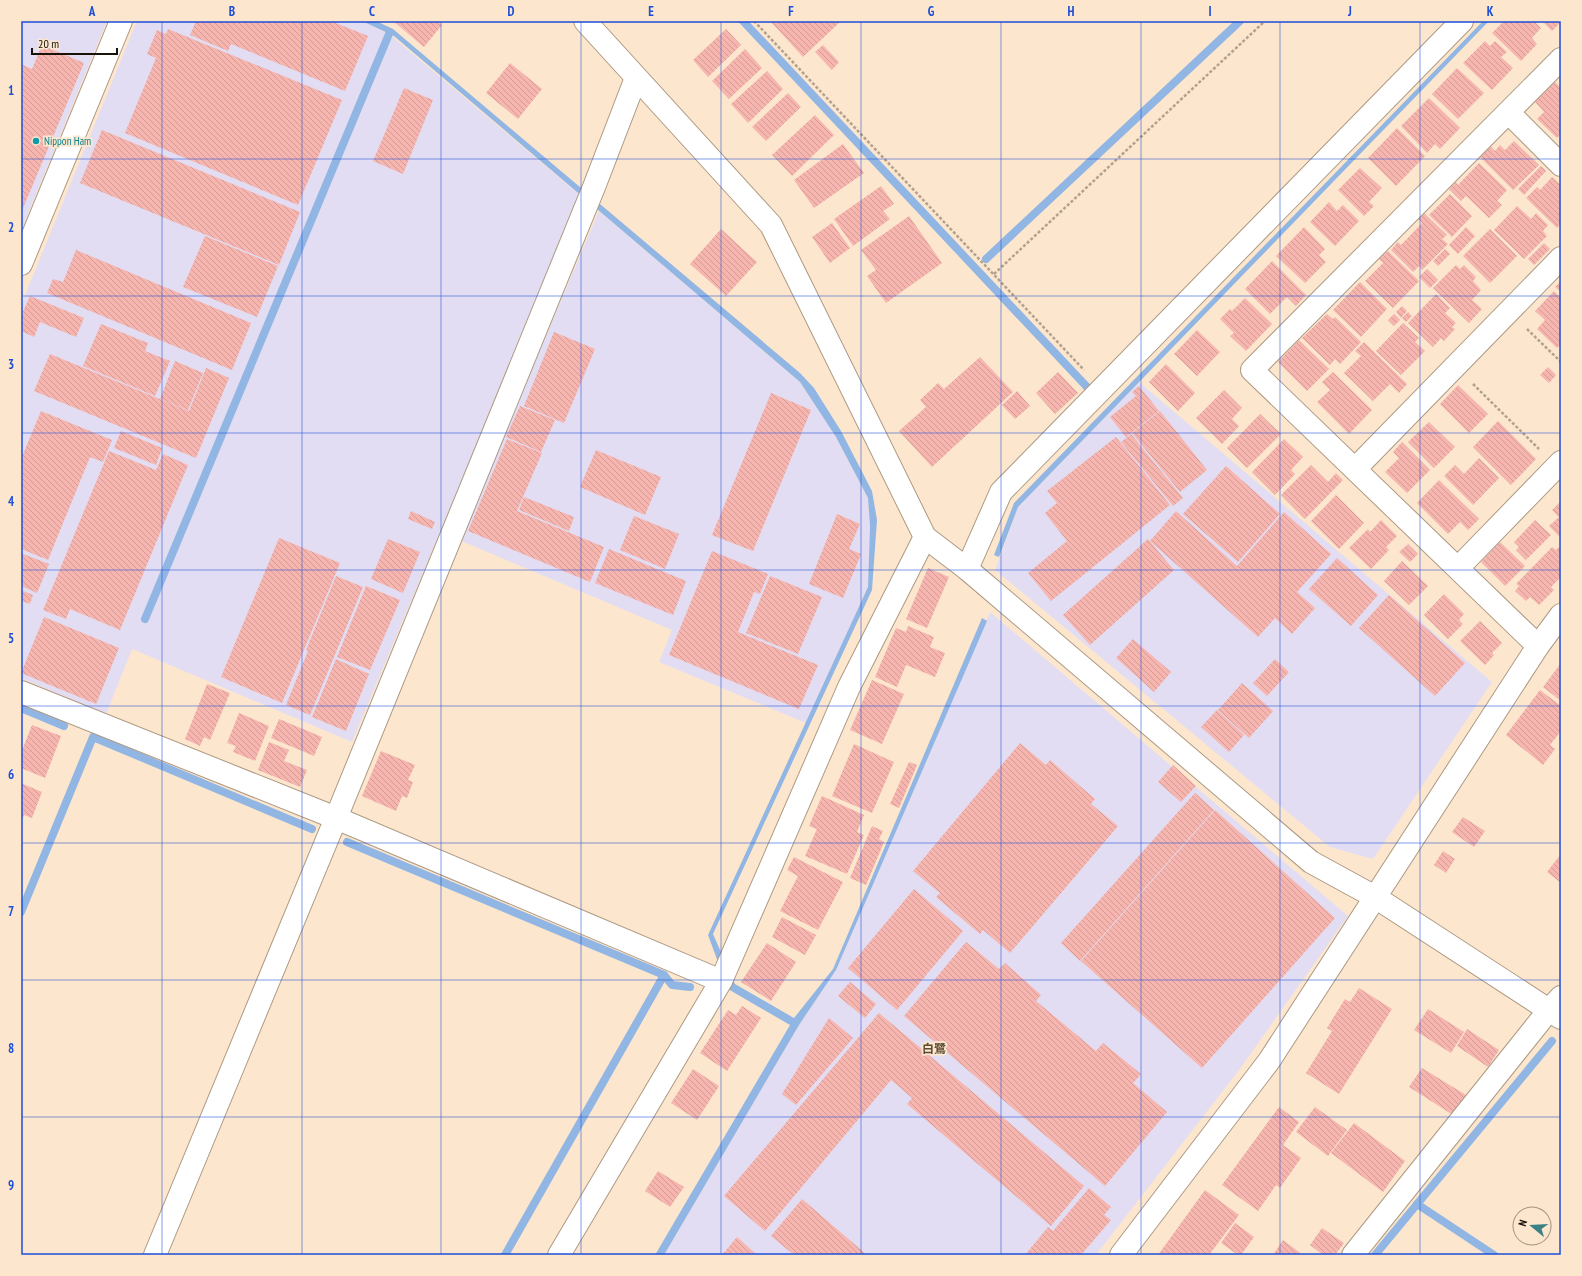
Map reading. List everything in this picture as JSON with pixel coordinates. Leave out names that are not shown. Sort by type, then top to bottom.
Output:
[{"type":"street","points":[[21,264],[121,21]]},
{"type":"street","points":[[585,21],[771,225],[925,537],[967,568],[1311,862],[1375,897],[1557,1008],[1352,1255]]},
{"type":"street","points":[[967,568],[1001,492],[1462,21]]},
{"type":"street","points":[[1538,646],[1252,370],[1561,59]]},
{"type":"street","points":[[155,1255],[336,818],[594,187],[636,78]]},
{"type":"street","points":[[1509,113],[1561,165]]},
{"type":"street","points":[[1355,469],[1561,258]]},
{"type":"street","points":[[1458,568],[1559,464]]},
{"type":"street","points":[[559,1255],[725,972],[849,687],[925,537]]},
{"type":"street","points":[[1121,1255],[1269,1061],[1538,646],[1561,616]]},
{"type":"street","points":[[21,692],[725,972]]},
{"type":"path","points":[[754,21],[1102,389]]},
{"type":"path","points":[[994,274],[1265,21]]},
{"type":"path","points":[[1509,311],[1561,362]]},
{"type":"path","points":[[1456,366],[1559,464]]},
{"type":"shaded area","points":[[21,21],[107,21],[21,231]]},
{"type":"shaded area","points":[[137,21],[362,21],[389,34],[581,196],[352,742],[132,649],[106,714],[21,678],[21,305]]},
{"type":"shaded area","points":[[599,211],[800,382],[836,437],[868,498],[870,526],[868,587],[806,723],[659,662],[672,630],[459,540]]},
{"type":"shaded area","points":[[1139,382],[1492,682],[1373,859],[1330,847],[995,570],[1018,507]]},
{"type":"shaded area","points":[[990,612],[1348,916],[1239,1070],[1096,1255],[664,1255],[799,1025],[836,970]]},
{"type":"water","points":[[362,21],[376,21],[393,29],[800,373],[814,388],[841,431],[872,491],[877,520],[872,590],[713,934],[735,984],[794,1018],[833,969],[982,618],[987,621],[836,970],[799,1025],[664,1255],[655,1255],[790,1025],[728,989],[708,935],[868,587],[870,526],[868,498],[836,437],[800,382],[394,36]]},
{"type":"water","points":[[1483,21],[1489,21],[1018,507],[999,557],[994,555],[1014,503]]},
{"type":"building","points":[[196,21],[331,21],[368,36],[345,91],[231,44],[228,51],[190,35]]},
{"type":"building","points":[[393,21],[437,21],[442,25],[424,47]]},
{"type":"building","points":[[770,21],[841,21],[803,57]]},
{"type":"building","points":[[1504,21],[1534,21],[1541,28],[1532,38],[1537,44],[1521,61],[1492,33]]},
{"type":"building","points":[[1542,21],[1561,21],[1561,22],[1552,31]]},
{"type":"building","points":[[168,29],[342,100],[298,205],[125,133],[156,58],[147,54],[157,30],[166,34]]},
{"type":"building","points":[[726,29],[741,45],[708,77],[693,60]]},
{"type":"building","points":[[1485,41],[1490,46],[1495,41],[1507,52],[1501,57],[1513,68],[1492,90],[1463,63]]},
{"type":"building","name":"Nippon Ham","points":[[42,45],[84,63],[21,213],[21,64],[32,69]]},
{"type":"building","points":[[823,45],[839,62],[832,70],[815,52]]},
{"type":"building","points":[[745,49],[762,68],[729,99],[712,81]]},
{"type":"building","points":[[510,63],[542,89],[518,119],[486,93]]},
{"type":"building","points":[[1457,68],[1484,93],[1458,119],[1432,94]]},
{"type":"building","points":[[767,71],[783,89],[748,123],[731,104]]},
{"type":"building","points":[[1555,82],[1561,88],[1561,134],[1557,138],[1537,119],[1544,112],[1535,102]]},
{"type":"building","points":[[404,88],[433,100],[403,174],[373,161]]},
{"type":"building","points":[[788,93],[801,107],[766,141],[752,127]]},
{"type":"building","points":[[1429,98],[1460,128],[1440,149],[1435,144],[1427,153],[1401,126]]},
{"type":"building","points":[[815,115],[834,135],[792,176],[772,155]]},
{"type":"building","points":[[1397,128],[1425,156],[1396,186],[1368,158]]},
{"type":"building","points":[[102,130],[300,212],[279,265],[80,183]]},
{"type":"building","points":[[1514,141],[1539,165],[1513,190],[1480,157],[1490,146],[1495,151],[1500,145],[1505,150]]},
{"type":"building","points":[[843,144],[864,173],[814,208],[794,180]]},
{"type":"building","points":[[1479,163],[1507,190],[1497,201],[1502,205],[1489,218],[1466,196],[1461,201],[1449,189],[1456,182],[1458,185]]},
{"type":"building","points":[[1541,166],[1546,171],[1524,195],[1518,189]]},
{"type":"building","points":[[1360,168],[1382,188],[1369,202],[1374,206],[1364,216],[1338,190]]},
{"type":"building","points":[[1552,177],[1561,185],[1561,223],[1557,228],[1526,198],[1537,187],[1540,190]]},
{"type":"building","points":[[881,186],[894,204],[883,211],[890,219],[853,246],[834,219]]},
{"type":"building","points":[[1450,194],[1472,216],[1452,237],[1429,215]]},
{"type":"building","points":[[1329,202],[1337,211],[1343,205],[1359,221],[1335,246],[1310,222]]},
{"type":"building","points":[[1517,206],[1531,219],[1536,213],[1548,225],[1543,231],[1547,236],[1524,259],[1494,230]]},
{"type":"building","points":[[1424,213],[1447,235],[1442,239],[1448,244],[1422,270],[1419,266],[1413,272],[1391,250],[1398,242],[1401,245],[1422,223],[1418,219]]},
{"type":"building","points":[[909,216],[942,263],[886,303],[867,276],[876,270],[861,250]]},
{"type":"building","points":[[832,223],[850,248],[830,263],[812,237]]},
{"type":"building","points":[[1304,227],[1325,249],[1319,255],[1326,262],[1305,283],[1276,256]]},
{"type":"building","points":[[1466,227],[1475,236],[1458,254],[1449,245]]},
{"type":"building","points":[[721,229],[757,262],[726,296],[690,264]]},
{"type":"building","points":[[1490,229],[1517,256],[1490,283],[1463,256]]},
{"type":"building","points":[[205,236],[278,266],[257,317],[183,287]]},
{"type":"building","points":[[1544,243],[1550,249],[1534,265],[1528,259]]},
{"type":"building","points":[[1445,249],[1450,254],[1438,266],[1433,261]]},
{"type":"building","points":[[76,250],[251,323],[232,370],[47,293],[53,279],[63,282]]},
{"type":"building","points":[[1388,251],[1419,281],[1393,308],[1365,281],[1383,263],[1379,259]]},
{"type":"building","points":[[1272,261],[1306,295],[1296,306],[1287,297],[1270,314],[1245,289]]},
{"type":"building","points":[[1456,265],[1460,269],[1464,265],[1476,277],[1473,281],[1481,290],[1472,300],[1482,309],[1469,323],[1433,288]]},
{"type":"building","points":[[1427,269],[1438,280],[1430,288],[1419,277]]},
{"type":"building","points":[[1561,281],[1561,292],[1555,287]]},
{"type":"building","points":[[1360,282],[1387,309],[1361,337],[1333,310]]},
{"type":"building","points":[[1554,291],[1561,298],[1561,344],[1557,348],[1537,329],[1545,320],[1535,311]]},
{"type":"building","points":[[1436,294],[1450,308],[1445,313],[1456,323],[1452,327],[1455,329],[1444,341],[1441,338],[1433,347],[1408,323]]},
{"type":"building","points":[[30,296],[84,318],[76,337],[40,322],[34,337],[21,331],[21,316]]},
{"type":"building","points":[[1245,298],[1272,324],[1246,351],[1230,336],[1234,333],[1220,319],[1230,309],[1232,311]]},
{"type":"building","points":[[1402,306],[1407,311],[1401,318],[1396,312]]},
{"type":"building","points":[[1408,312],[1412,316],[1406,322],[1402,318]]},
{"type":"building","points":[[1327,314],[1333,319],[1335,317],[1361,342],[1340,364],[1335,359],[1330,365],[1302,338]]},
{"type":"building","points":[[1394,314],[1400,320],[1394,326],[1388,320]]},
{"type":"building","points":[[1403,323],[1419,338],[1415,342],[1425,351],[1401,375],[1376,351]]},
{"type":"building","points":[[101,324],[148,343],[145,351],[170,361],[155,396],[83,366]]},
{"type":"building","points":[[1197,330],[1220,352],[1197,376],[1174,354]]},
{"type":"building","points":[[554,332],[595,349],[564,423],[524,406]]},
{"type":"building","points":[[1299,340],[1329,369],[1307,391],[1278,362]]},
{"type":"building","points":[[1364,342],[1407,384],[1399,393],[1390,384],[1373,401],[1344,373],[1361,356],[1355,351]]},
{"type":"building","points":[[50,354],[189,411],[206,368],[229,378],[196,458],[34,391]]},
{"type":"building","points":[[980,357],[1013,392],[932,467],[899,431],[926,407],[920,400],[938,383],[944,389]]},
{"type":"building","points":[[175,361],[203,373],[188,410],[160,399]]},
{"type":"building","points":[[1166,364],[1195,393],[1178,411],[1149,382]]},
{"type":"building","points":[[1548,367],[1556,375],[1549,383],[1540,375]]},
{"type":"building","points":[[1058,372],[1078,393],[1055,414],[1036,393]]},
{"type":"building","points":[[1333,372],[1372,410],[1349,434],[1317,402],[1330,390],[1322,382]]},
{"type":"building","points":[[1458,385],[1488,414],[1469,433],[1440,404]]},
{"type":"building","points":[[1139,386],[1159,411],[1126,437],[1110,417],[1136,396],[1132,392]]},
{"type":"building","points":[[1224,390],[1242,408],[1232,419],[1239,426],[1222,444],[1196,418]]},
{"type":"building","points":[[1017,391],[1030,406],[1015,419],[1002,405]]},
{"type":"building","points":[[771,393],[811,410],[753,551],[712,535]]},
{"type":"building","points":[[520,406],[555,420],[541,452],[506,437]]},
{"type":"building","points":[[41,411],[112,440],[103,462],[90,457],[48,560],[21,549],[21,459]]},
{"type":"building","points":[[1160,411],[1207,470],[1180,492],[1132,433]]},
{"type":"building","points":[[1260,414],[1281,434],[1247,468],[1227,448]]},
{"type":"building","points":[[1498,421],[1536,459],[1511,485],[1473,447]]},
{"type":"building","points":[[1429,422],[1455,447],[1434,468],[1408,442]]},
{"type":"building","points":[[121,431],[162,448],[156,465],[114,448]]},
{"type":"building","points":[[1131,434],[1183,498],[1173,506],[1121,442]]},
{"type":"building","points":[[1116,437],[1170,505],[1051,601],[1028,573],[1067,541],[1045,513],[1057,503],[1047,491]]},
{"type":"building","points":[[507,439],[542,453],[517,511],[604,547],[590,582],[468,531]]},
{"type":"building","points":[[1284,439],[1303,457],[1291,470],[1295,474],[1275,495],[1252,472]]},
{"type":"building","points":[[1402,442],[1430,470],[1407,493],[1385,472],[1399,458],[1393,452]]},
{"type":"building","points":[[596,450],[661,477],[645,515],[580,487]]},
{"type":"building","points":[[109,451],[156,470],[163,454],[188,465],[120,630],[70,609],[66,619],[43,610]]},
{"type":"building","points":[[1479,458],[1499,478],[1473,505],[1444,476],[1455,465],[1464,474]]},
{"type":"building","points":[[1311,465],[1328,482],[1336,473],[1343,480],[1305,519],[1281,495]]},
{"type":"building","points":[[1226,466],[1280,514],[1238,562],[1183,514]]},
{"type":"building","points":[[1439,480],[1479,519],[1468,530],[1460,522],[1448,534],[1417,503]]},
{"type":"building","points":[[1336,495],[1364,523],[1339,549],[1311,521]]},
{"type":"building","points":[[524,497],[574,517],[569,531],[519,510]]},
{"type":"building","points":[[1561,501],[1561,538],[1549,526],[1559,517],[1552,510]]},
{"type":"building","points":[[411,511],[435,522],[432,529],[408,519]]},
{"type":"building","points":[[1176,511],[1237,566],[1284,512],[1331,554],[1297,592],[1315,608],[1292,634],[1275,618],[1258,637],[1150,541]]},
{"type":"building","points":[[837,514],[860,524],[849,549],[861,554],[843,598],[809,584]]},
{"type":"building","points":[[634,516],[679,534],[665,569],[620,550]]},
{"type":"building","points":[[1381,520],[1397,536],[1386,547],[1389,550],[1371,569],[1349,548],[1368,529],[1370,532]]},
{"type":"building","points":[[1535,520],[1551,535],[1526,560],[1516,550],[1519,547],[1514,542]]},
{"type":"building","points":[[279,538],[340,563],[282,703],[221,677]]},
{"type":"building","points":[[388,539],[420,552],[403,593],[371,579]]},
{"type":"building","points":[[1148,539],[1174,570],[1090,645],[1063,615]]},
{"type":"building","points":[[1500,542],[1525,566],[1505,586],[1481,562]]},
{"type":"building","points":[[1408,544],[1418,554],[1410,562],[1399,552]]},
{"type":"building","points":[[1552,547],[1556,550],[1559,547],[1561,549],[1561,577],[1551,587],[1554,590],[1539,605],[1530,597],[1526,601],[1515,591],[1519,586],[1516,584]]},
{"type":"building","points":[[609,549],[686,581],[673,615],[595,583]]},
{"type":"building","points":[[712,551],[768,574],[760,594],[754,592],[738,632],[818,665],[799,709],[669,655]]},
{"type":"building","points":[[21,553],[49,564],[37,593],[21,586]]},
{"type":"building","points":[[1337,558],[1378,595],[1351,626],[1309,589]]},
{"type":"building","points":[[1402,561],[1428,586],[1409,605],[1384,581]]},
{"type":"building","points":[[928,568],[949,577],[927,628],[906,619]]},
{"type":"building","points":[[336,576],[363,587],[310,715],[286,705],[308,651],[306,650]]},
{"type":"building","points":[[770,576],[822,597],[798,654],[746,633]]},
{"type":"building","points":[[366,586],[400,600],[370,670],[337,657]]},
{"type":"building","points":[[21,590],[33,595],[30,604],[21,601]]},
{"type":"building","points":[[1444,594],[1464,614],[1459,620],[1463,624],[1448,639],[1424,615]]},
{"type":"building","points":[[1389,595],[1465,663],[1435,696],[1359,628]]},
{"type":"building","points":[[44,617],[119,648],[96,704],[21,673]]},
{"type":"building","points":[[1480,621],[1502,643],[1492,653],[1494,655],[1485,665],[1460,641]]},
{"type":"building","points":[[908,626],[934,637],[930,647],[945,653],[935,677],[906,665],[897,687],[875,677],[896,628],[906,632]]},
{"type":"building","points":[[1133,639],[1171,672],[1154,692],[1116,658]]},
{"type":"building","points":[[336,659],[369,674],[346,731],[312,717]]},
{"type":"building","points":[[1275,659],[1289,672],[1267,696],[1253,683]]},
{"type":"building","points":[[1561,663],[1561,701],[1543,687]]},
{"type":"building","points":[[872,680],[904,694],[882,744],[850,730]]},
{"type":"building","points":[[1242,683],[1273,711],[1249,738],[1218,710]]},
{"type":"building","points":[[207,684],[230,693],[210,740],[204,737],[200,746],[185,739]]},
{"type":"building","points":[[1540,690],[1561,706],[1561,731],[1550,745],[1555,749],[1543,765],[1506,735]]},
{"type":"building","points":[[1217,710],[1244,735],[1229,752],[1201,727]]},
{"type":"building","points":[[239,713],[269,726],[255,761],[233,752],[236,746],[227,743]]},
{"type":"building","points":[[279,719],[322,737],[314,756],[271,738]]},
{"type":"building","points":[[32,725],[61,736],[45,778],[21,768],[21,753]]},
{"type":"building","points":[[269,742],[289,750],[284,761],[307,770],[300,787],[258,770]]},
{"type":"building","points":[[1020,743],[1046,765],[1050,760],[1095,799],[1091,804],[1118,826],[1010,953],[983,930],[980,934],[936,897],[940,893],[913,871]]},
{"type":"building","points":[[854,744],[894,762],[872,813],[832,796]]},
{"type":"building","points":[[381,751],[415,765],[408,780],[413,782],[407,798],[402,796],[396,811],[362,796]]},
{"type":"building","points":[[909,762],[917,765],[899,808],[890,804]]},
{"type":"building","points":[[1173,765],[1196,786],[1181,802],[1158,782]]},
{"type":"building","points":[[21,783],[42,792],[32,818],[24,815],[21,823]]},
{"type":"building","points":[[1195,793],[1214,810],[1080,961],[1061,943]]},
{"type":"building","points":[[822,796],[864,815],[857,832],[864,835],[847,874],[805,856],[817,829],[809,826]]},
{"type":"building","points":[[1215,810],[1335,918],[1202,1068],[1081,961]]},
{"type":"building","points":[[1463,817],[1485,831],[1474,847],[1452,832]]},
{"type":"building","points":[[872,826],[883,831],[879,839],[884,842],[866,885],[850,878]]},
{"type":"building","points":[[1443,851],[1455,859],[1446,873],[1434,865]]},
{"type":"building","points":[[1561,854],[1561,883],[1547,872]]},
{"type":"building","points":[[794,857],[843,882],[818,930],[780,911],[798,876],[787,870]]},
{"type":"building","points":[[914,889],[963,931],[897,1010],[848,968]]},
{"type":"building","points":[[782,917],[816,935],[805,955],[772,937]]},
{"type":"building","points":[[966,942],[999,969],[1005,963],[1041,995],[1036,1001],[1096,1051],[1103,1043],[1141,1074],[1133,1083],[1167,1112],[1105,1186],[904,1016]]},
{"type":"building","points":[[767,943],[796,962],[771,1001],[741,982]]},
{"type":"building","points":[[850,982],[876,1004],[865,1018],[838,996]]},
{"type":"building","points":[[1359,988],[1392,1009],[1339,1094],[1306,1073],[1332,1031],[1327,1028],[1345,999],[1350,1002]]},
{"type":"building","points":[[742,1006],[761,1018],[727,1071],[700,1053],[728,1010],[736,1015]]},
{"type":"building","points":[[1428,1009],[1464,1032],[1451,1053],[1414,1030]]},
{"type":"building","points":[[879,1013],[1084,1186],[1051,1226],[907,1104],[912,1098],[891,1080],[765,1231],[724,1196]]},
{"type":"building","points":[[829,1018],[853,1038],[796,1105],[782,1094]]},
{"type":"building","points":[[1467,1029],[1499,1050],[1488,1067],[1457,1046]]},
{"type":"building","points":[[1422,1068],[1466,1095],[1453,1115],[1409,1087]]},
{"type":"building","points":[[693,1069],[719,1086],[697,1120],[671,1103]]},
{"type":"building","points":[[1279,1107],[1299,1122],[1283,1145],[1301,1158],[1280,1188],[1276,1185],[1258,1211],[1222,1185]]},
{"type":"building","points":[[1315,1107],[1347,1130],[1328,1156],[1296,1132]]},
{"type":"building","points":[[1354,1123],[1405,1161],[1383,1192],[1331,1153]]},
{"type":"building","points":[[658,1171],[684,1187],[670,1207],[645,1191]]},
{"type":"building","points":[[1089,1188],[1111,1207],[1104,1215],[1111,1220],[1081,1255],[1025,1255],[1048,1227],[1053,1231]]},
{"type":"building","points":[[1205,1190],[1239,1215],[1209,1255],[1158,1255]]},
{"type":"building","points":[[802,1199],[867,1255],[794,1255],[771,1236]]},
{"type":"building","points":[[1235,1223],[1254,1237],[1241,1255],[1238,1255],[1221,1243]]},
{"type":"building","points":[[1322,1228],[1344,1243],[1335,1255],[1323,1255],[1310,1245]]},
{"type":"building","points":[[737,1237],[757,1255],[722,1255]]},
{"type":"building","points":[[1283,1240],[1303,1255],[1273,1255]]},
{"type":"waterway","points":[[743,21],[1088,388]]},
{"type":"waterway","points":[[986,259],[1240,21]]},
{"type":"waterway","points":[[145,619],[389,34]]},
{"type":"waterway","points":[[21,708],[64,726]]},
{"type":"waterway","points":[[21,912],[93,737],[312,829]]},
{"type":"waterway","points":[[347,842],[664,975],[672,985],[690,987]]},
{"type":"waterway","points":[[505,1255],[664,975]]},
{"type":"waterway","points":[[1375,1255],[1552,1041]]},
{"type":"waterway","points":[[1417,1204],[1494,1255]]},
{"type":"place","name":"Nippon Ham","points":[[36,141]]},
{"type":"district","name":"白鷺","points":[[934,1049]]}]
